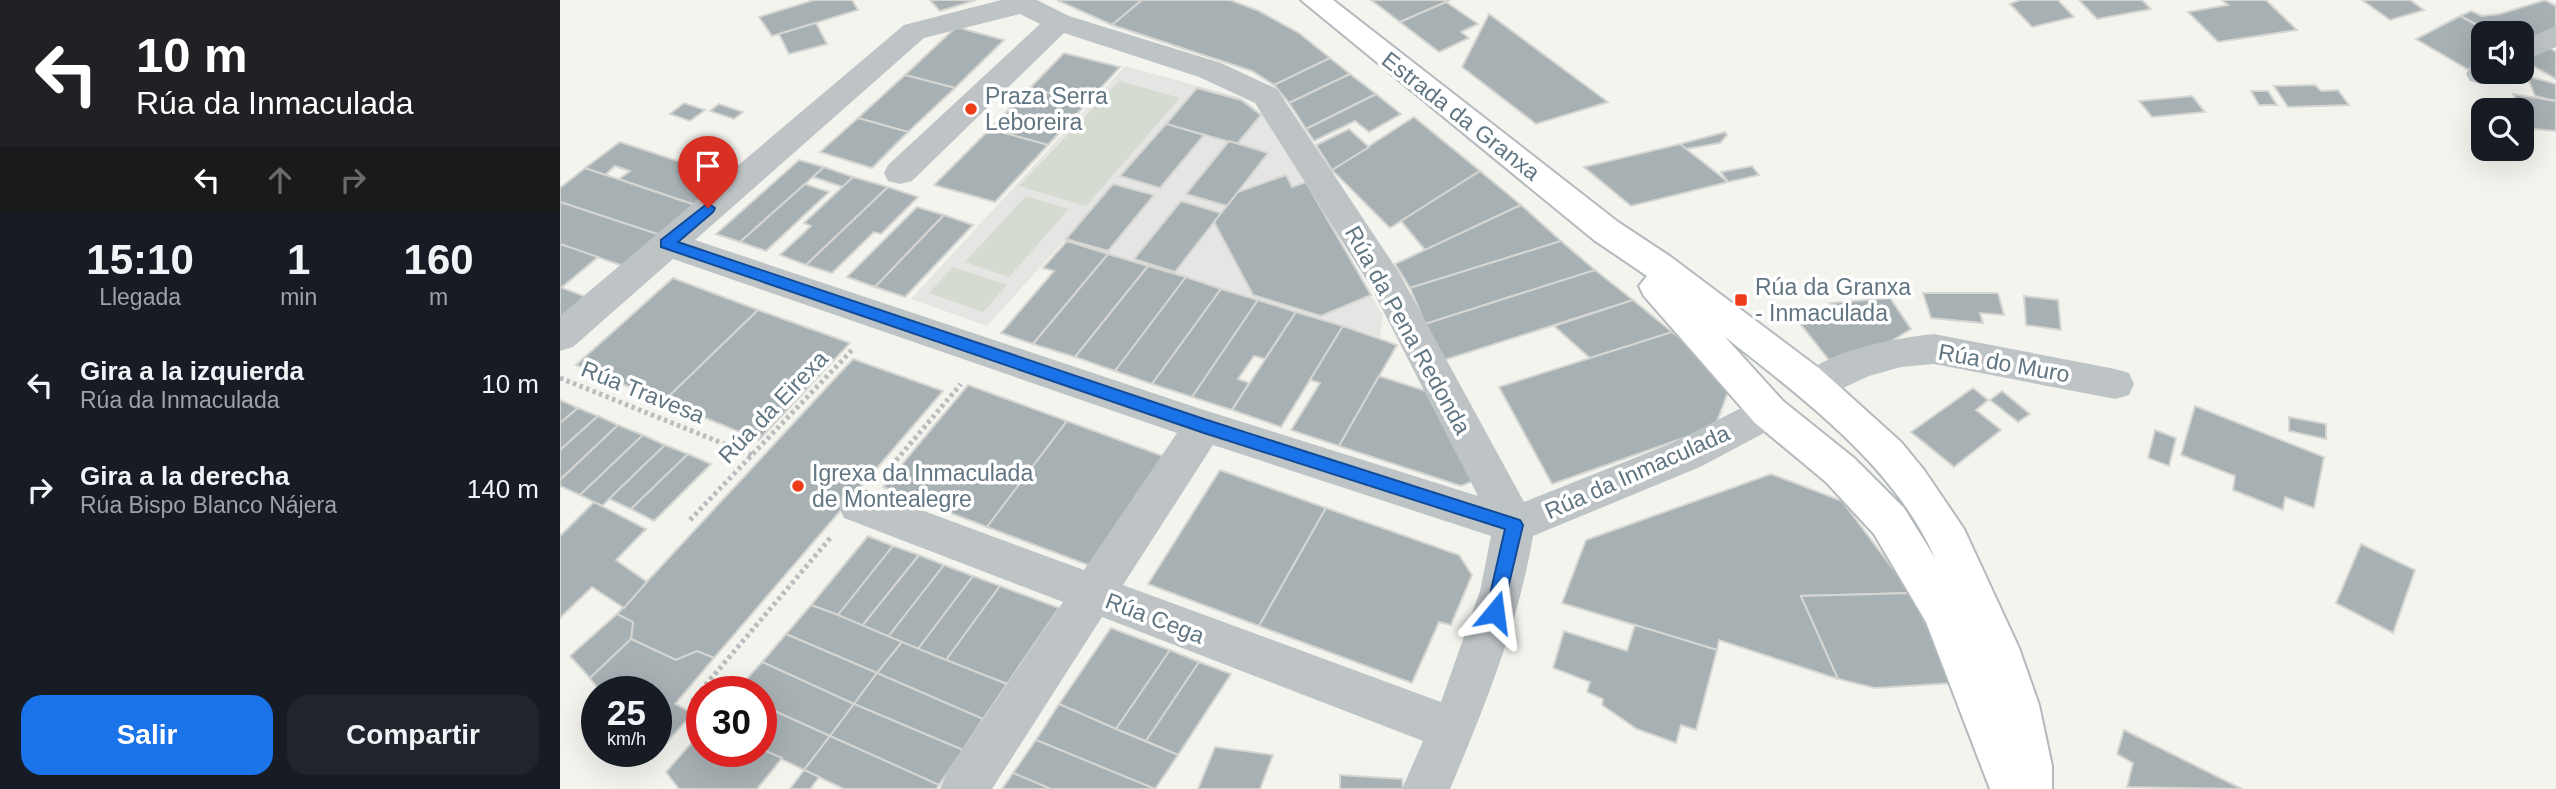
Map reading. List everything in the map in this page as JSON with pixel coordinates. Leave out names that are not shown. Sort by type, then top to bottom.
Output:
[{"type":"main road","name":"Estrada da Granxa","points":[[1315,0],[1606,231],[1659,266],[1814,387],[1887,454],[1916,491],[1949,542],[1997,648],[2016,705],[2028,766],[2028,789]]},
{"type":"main road","name":"Estrada da Granxa","points":[[1606,231],[1770,411],[1863,492],[1889,521],[1942,610],[1973,678],[2014,789]]},
{"type":"main road","points":[[1770,411],[1794,424],[1812,420],[1822,409],[1814,387]]},
{"type":"street","name":"Rúa da Pena Redonda","points":[[1017,3],[1059,22],[1210,69],[1266,96],[1385,280],[1514,525]]},
{"type":"street","points":[[560,337],[914,31],[1017,3]]},
{"type":"street","points":[[900,173],[1059,22]]},
{"type":"street","points":[[2534,47],[2556,35]]},
{"type":"street","name":"Rúa da Inmaculada","points":[[667,244],[1204,426],[1514,525],[1686,454],[1770,411]]},
{"type":"street","name":"Rúa do Muro","points":[[1814,387],[1858,364],[1900,352],[1934,349],[2115,384]]},
{"type":"street","points":[[964,789],[1204,426]]},
{"type":"street","name":"Rúa Cega","points":[[859,505],[1452,730]]},
{"type":"street","points":[[1426,789],[1466,697],[1502,591],[1514,525]]},
{"type":"path","name":"Rúa da Eirexa","points":[[690,520],[882,317]]},
{"type":"path","name":"Rúa Travesa","points":[[560,378],[752,455]]},
{"type":"shaded area","points":[[1125,66],[1242,98],[1272,122],[1383,316],[1380,337],[1064,241],[987,326],[911,299]]},
{"type":"shaded area","points":[[1119,81],[1180,98],[1086,206],[1019,186]]},
{"type":"shaded area","points":[[1026,196],[1069,209],[1009,277],[965,262]]},
{"type":"shaded area","points":[[953,267],[1007,285],[983,312],[929,293]]},
{"type":"building","points":[[814,0],[852,0],[858,10],[772,36],[759,17]]},
{"type":"building","points":[[930,0],[976,0],[940,11]]},
{"type":"building","points":[[1057,0],[1142,0],[1112,25]]},
{"type":"building","points":[[1142,0],[1230,0],[1259,11],[1299,33],[1330,58],[1274,85],[1252,71],[1112,25]]},
{"type":"building","points":[[1371,0],[1450,0],[1400,22]]},
{"type":"building","points":[[2020,0],[2058,0],[2074,17],[2032,27],[2010,4]]},
{"type":"building","points":[[2079,0],[2142,0],[2151,9],[2097,19]]},
{"type":"building","points":[[2222,0],[2266,0],[2297,30],[2218,42],[2188,12],[2228,5]]},
{"type":"building","points":[[2362,0],[2410,0],[2424,10],[2390,20]]},
{"type":"building","points":[[2545,0],[2556,6],[2556,31],[2534,39],[2534,21],[2471,22],[2460,16],[2471,11],[2482,16],[2500,14]]},
{"type":"building","points":[[1446,2],[1478,24],[1461,32],[1469,38],[1439,52],[1400,22]]},
{"type":"building","points":[[1489,14],[1608,102],[1536,124],[1462,67]]},
{"type":"building","points":[[2460,16],[2471,22],[2471,69],[2469,70],[2416,39]]},
{"type":"building","points":[[816,23],[827,44],[789,54],[779,34]]},
{"type":"building","points":[[956,27],[1004,40],[955,88],[905,75]]},
{"type":"building","points":[[2548,47],[2556,52],[2556,79],[2534,67],[2534,55]]},
{"type":"building","points":[[1064,53],[1120,67],[1087,103],[1030,88]]},
{"type":"building","points":[[1330,58],[1350,74],[1289,103],[1274,85]]},
{"type":"building","points":[[1350,74],[1376,94],[1306,129],[1289,103]]},
{"type":"building","points":[[905,75],[955,88],[908,132],[858,118]]},
{"type":"building","points":[[2534,78],[2556,84],[2556,101],[2535,96],[2530,84],[2534,84]]},
{"type":"building","points":[[2315,85],[2321,91],[2338,90],[2349,105],[2288,107],[2274,86]]},
{"type":"building","points":[[1030,88],[1087,103],[1048,145],[990,129]]},
{"type":"building","points":[[1197,88],[1241,100],[1261,115],[1237,144],[1166,124]]},
{"type":"building","points":[[2251,91],[2268,91],[2277,105],[2259,105]]},
{"type":"building","points":[[1376,94],[1401,114],[1369,132],[1355,121],[1314,141],[1306,129]]},
{"type":"building","points":[[2513,94],[2556,101],[2556,131],[2534,129],[2534,98],[2515,98]]},
{"type":"building","points":[[2192,96],[2205,112],[2152,117],[2139,101]]},
{"type":"building","points":[[684,103],[705,110],[690,121],[670,114]]},
{"type":"building","points":[[719,104],[743,112],[734,119],[710,111]]},
{"type":"building","points":[[1414,117],[1480,171],[1390,228],[1332,170]]},
{"type":"building","points":[[858,118],[908,132],[872,168],[820,152]]},
{"type":"building","points":[[1166,124],[1204,135],[1160,188],[1120,176]]},
{"type":"building","points":[[990,129],[1048,145],[995,202],[934,185]]},
{"type":"building","points":[[1349,129],[1369,147],[1332,170],[1316,145]]},
{"type":"building","points":[[1725,132],[1727,135],[1720,143],[1686,149],[1680,144]]},
{"type":"building","points":[[1229,141],[1268,153],[1227,206],[1186,194]]},
{"type":"building","points":[[620,142],[730,178],[698,206],[619,179],[630,171],[615,166],[605,175],[585,168]]},
{"type":"building","points":[[1680,144],[1728,182],[1631,206],[1584,167]]},
{"type":"building","points":[[799,160],[824,167],[740,242],[716,234]]},
{"type":"building","points":[[1752,166],[1759,175],[1728,182],[1721,172]]},
{"type":"building","points":[[824,167],[853,177],[843,187],[813,177]]},
{"type":"building","points":[[585,168],[698,206],[663,236],[560,202],[560,188]]},
{"type":"building","points":[[1480,171],[1521,205],[1425,250],[1401,221]]},
{"type":"building","points":[[1286,175],[1292,187],[1306,182],[1371,295],[1321,316],[1253,295],[1214,222],[1238,192]]},
{"type":"building","points":[[853,177],[888,187],[806,265],[780,255],[811,226],[804,223]]},
{"type":"building","points":[[805,184],[829,192],[766,251],[740,242]]},
{"type":"building","points":[[1113,184],[1154,195],[1108,251],[1066,239]]},
{"type":"building","points":[[888,187],[918,197],[881,234],[874,232],[832,273],[806,265]]},
{"type":"building","points":[[1181,201],[1221,213],[1175,272],[1134,259]]},
{"type":"building","points":[[560,202],[663,236],[626,267],[560,244]]},
{"type":"building","points":[[1521,205],[1561,241],[1410,288],[1395,264]]},
{"type":"building","points":[[917,207],[944,215],[875,287],[847,277]]},
{"type":"building","points":[[944,215],[973,225],[905,297],[875,287]]},
{"type":"building","points":[[1067,241],[1108,254],[1033,344],[1001,333],[1054,271],[1043,268]]},
{"type":"building","points":[[1561,241],[1595,270],[1425,324],[1410,288]]},
{"type":"building","points":[[560,244],[598,257],[561,288],[560,287]]},
{"type":"building","points":[[1108,254],[1148,266],[1075,357],[1033,344]]},
{"type":"building","points":[[1148,266],[1186,277],[1115,371],[1075,357]]},
{"type":"building","points":[[1595,270],[1633,300],[1444,360],[1425,324]]},
{"type":"building","points":[[1186,277],[1221,289],[1152,384],[1115,371]]},
{"type":"building","points":[[673,278],[758,310],[664,401],[576,365]]},
{"type":"building","points":[[560,287],[589,298],[560,324]]},
{"type":"building","points":[[1221,289],[1258,300],[1192,397],[1152,384]]},
{"type":"building","points":[[1923,293],[1998,293],[2004,315],[1980,313],[1983,323],[1931,318]]},
{"type":"building","points":[[2024,296],[2058,300],[2061,330],[2026,325]]},
{"type":"building","points":[[1890,298],[1911,329],[1870,354],[1829,360],[1799,322],[1838,313],[1830,303]]},
{"type":"building","points":[[1258,300],[1296,312],[1265,359],[1254,356],[1238,379],[1249,383],[1232,410],[1192,397]]},
{"type":"building","points":[[1633,300],[1672,332],[1590,358],[1554,326]]},
{"type":"building","points":[[758,310],[850,343],[759,440],[664,401]]},
{"type":"building","points":[[1296,312],[1343,326],[1281,427],[1232,410]]},
{"type":"building","points":[[1343,326],[1397,345],[1339,446],[1291,430],[1320,383],[1310,380]]},
{"type":"building","points":[[1672,332],[1732,381],[1715,427],[1552,484],[1499,387]]},
{"type":"building","name":"Igrexa da Inmaculada de Montealegre","points":[[853,359],[943,391],[714,658],[697,651],[676,660],[631,639],[633,622],[617,614]]},
{"type":"building","points":[[1379,376],[1432,393],[1478,479],[1461,486],[1339,446]]},
{"type":"building","points":[[968,385],[1067,421],[987,527],[883,487]]},
{"type":"building","points":[[1973,388],[1988,400],[1976,410],[2001,430],[1954,467],[1911,432]]},
{"type":"building","points":[[2002,391],[2030,414],[2018,422],[1990,400]]},
{"type":"building","points":[[560,400],[578,408],[560,423]]},
{"type":"building","points":[[2195,406],[2324,457],[2314,508],[2285,497],[2283,510],[2233,490],[2235,476],[2181,455]]},
{"type":"building","points":[[578,408],[598,416],[560,450],[560,423]]},
{"type":"building","points":[[598,416],[618,425],[560,480],[560,450]]},
{"type":"building","points":[[2289,417],[2326,424],[2326,439],[2289,431]]},
{"type":"building","points":[[1067,421],[1171,459],[1096,568],[987,527]]},
{"type":"building","points":[[618,425],[643,435],[580,495],[560,486],[560,480]]},
{"type":"building","points":[[2155,430],[2176,438],[2169,466],[2148,458]]},
{"type":"building","points":[[643,435],[665,445],[602,506],[580,495]]},
{"type":"building","points":[[665,445],[688,454],[631,509],[609,499]]},
{"type":"building","points":[[688,454],[711,464],[654,521],[631,509]]},
{"type":"building","points":[[1220,470],[1326,508],[1259,626],[1148,584]]},
{"type":"building","points":[[1771,474],[1842,501],[1911,593],[1801,596],[1838,679],[1719,640],[1717,650],[1562,603],[1586,540]]},
{"type":"building","points":[[594,502],[646,529],[616,560],[647,582],[624,608],[592,587],[560,618],[560,536]]},
{"type":"building","points":[[1326,508],[1459,555],[1472,575],[1451,625],[1439,622],[1412,683],[1259,626]]},
{"type":"building","points":[[868,536],[893,546],[838,615],[811,605]]},
{"type":"building","points":[[2361,544],[2415,570],[2393,633],[2336,603]]},
{"type":"building","points":[[893,546],[919,555],[862,626],[838,615]]},
{"type":"building","points":[[919,555],[944,565],[888,637],[862,626]]},
{"type":"building","points":[[944,565],[973,576],[918,649],[888,637]]},
{"type":"building","points":[[973,576],[1000,586],[946,660],[918,649]]},
{"type":"building","points":[[1000,586],[1059,608],[1007,684],[946,660]]},
{"type":"building","points":[[1911,593],[1953,683],[1875,688],[1838,679],[1801,596]]},
{"type":"building","points":[[811,605],[902,642],[877,673],[786,634]]},
{"type":"building","points":[[617,614],[633,622],[631,639],[592,676],[588,676],[570,656]]},
{"type":"building","points":[[1635,625],[1717,650],[1696,730],[1681,725],[1676,743],[1637,729],[1602,705],[1603,699],[1587,692],[1590,682],[1553,668],[1564,631],[1627,651]]},
{"type":"building","points":[[1111,628],[1170,650],[1116,729],[1059,704]]},
{"type":"building","points":[[786,634],[877,673],[854,704],[762,662]]},
{"type":"building","points":[[631,639],[676,660],[697,651],[714,658],[699,676],[686,676],[686,691],[675,704],[686,710],[686,721],[672,737],[672,676],[592,676]]},
{"type":"building","points":[[902,642],[1007,684],[983,719],[877,673]]},
{"type":"building","points":[[1170,650],[1199,662],[1146,741],[1116,729]]},
{"type":"building","points":[[762,662],[854,704],[830,736],[777,712],[777,676],[749,676]]},
{"type":"building","points":[[1199,662],[1231,674],[1178,755],[1146,741]]},
{"type":"building","points":[[877,673],[983,719],[963,750],[854,704]]},
{"type":"building","points":[[854,704],[963,750],[939,785],[830,736]]},
{"type":"building","points":[[1059,704],[1178,755],[1155,789],[1036,740]]},
{"type":"building","points":[[777,712],[830,736],[804,770],[777,757]]},
{"type":"building","points":[[2124,730],[2242,789],[2127,787],[2133,763],[2117,754]]},
{"type":"building","points":[[830,736],[939,785],[936,789],[844,789],[804,770]]},
{"type":"building","points":[[1036,740],[1155,789],[1051,789],[1013,773]]},
{"type":"building","points":[[1215,747],[1273,755],[1260,789],[1198,789]]},
{"type":"building","points":[[686,749],[686,767],[775,767],[757,789],[679,789],[666,772]]},
{"type":"building","points":[[804,770],[819,777],[810,789],[790,789]]},
{"type":"building","points":[[1013,773],[1051,789],[1002,789]]},
{"type":"building","points":[[1340,775],[1402,779],[1403,789],[1340,789]]},
{"type":"place","name":"Praza Serra Leboreira","points":[[971,109]]},
{"type":"place","name":"Rúa da Granxa - Inmaculada","points":[[1741,300]]},
{"type":"place","name":"Igrexa da Inmaculada de Montealegre","points":[[798,486]]},
{"type":"route","points":[[708,208],[667,244],[1204,426],[1514,525],[1502,591],[1495,612]]}]
